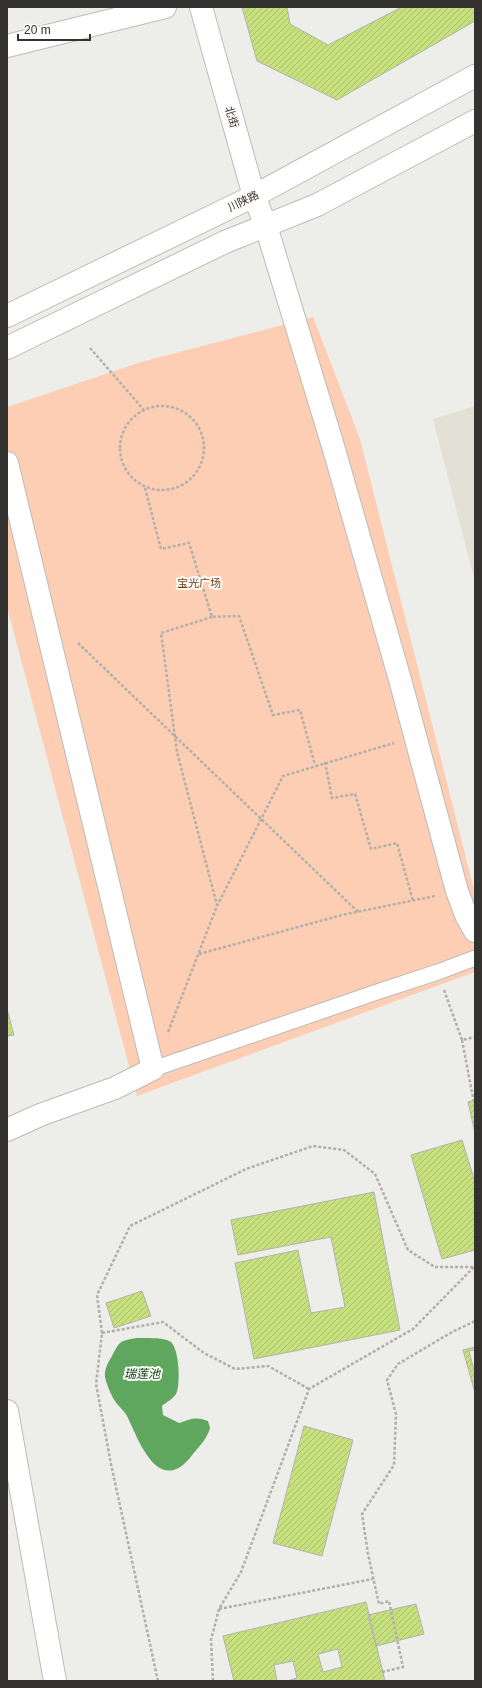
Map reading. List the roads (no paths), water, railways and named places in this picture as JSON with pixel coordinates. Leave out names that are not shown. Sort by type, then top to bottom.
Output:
[{"type":"street","points":[[7,46],[165,7]]},
{"type":"street","name":"北街","points":[[201,7],[254,196],[266,226],[333,446],[416,737],[457,892],[466,915],[475,931]]},
{"type":"street","name":"川陕路","points":[[7,316],[254,196],[475,76]]},
{"type":"street","points":[[7,348],[225,242],[317,206],[475,121]]},
{"type":"street","points":[[7,463],[153,1069],[115,1088],[40,1115],[7,1130]]},
{"type":"street","points":[[7,1411],[55,1681]]},
{"type":"lane","points":[[153,1069],[475,958]]},
{"type":"water","name":"瑞莲池","points":[[137,1338],[164,1339],[171,1342],[174,1346],[179,1375],[178,1389],[175,1396],[162,1406],[163,1415],[179,1423],[197,1418],[208,1421],[210,1428],[207,1436],[190,1458],[179,1468],[168,1471],[159,1468],[151,1460],[144,1451],[124,1411],[114,1399],[105,1378],[106,1368],[121,1342]]},
{"type":"park label","name":"宝光广场","points":[[199,583]]}]
